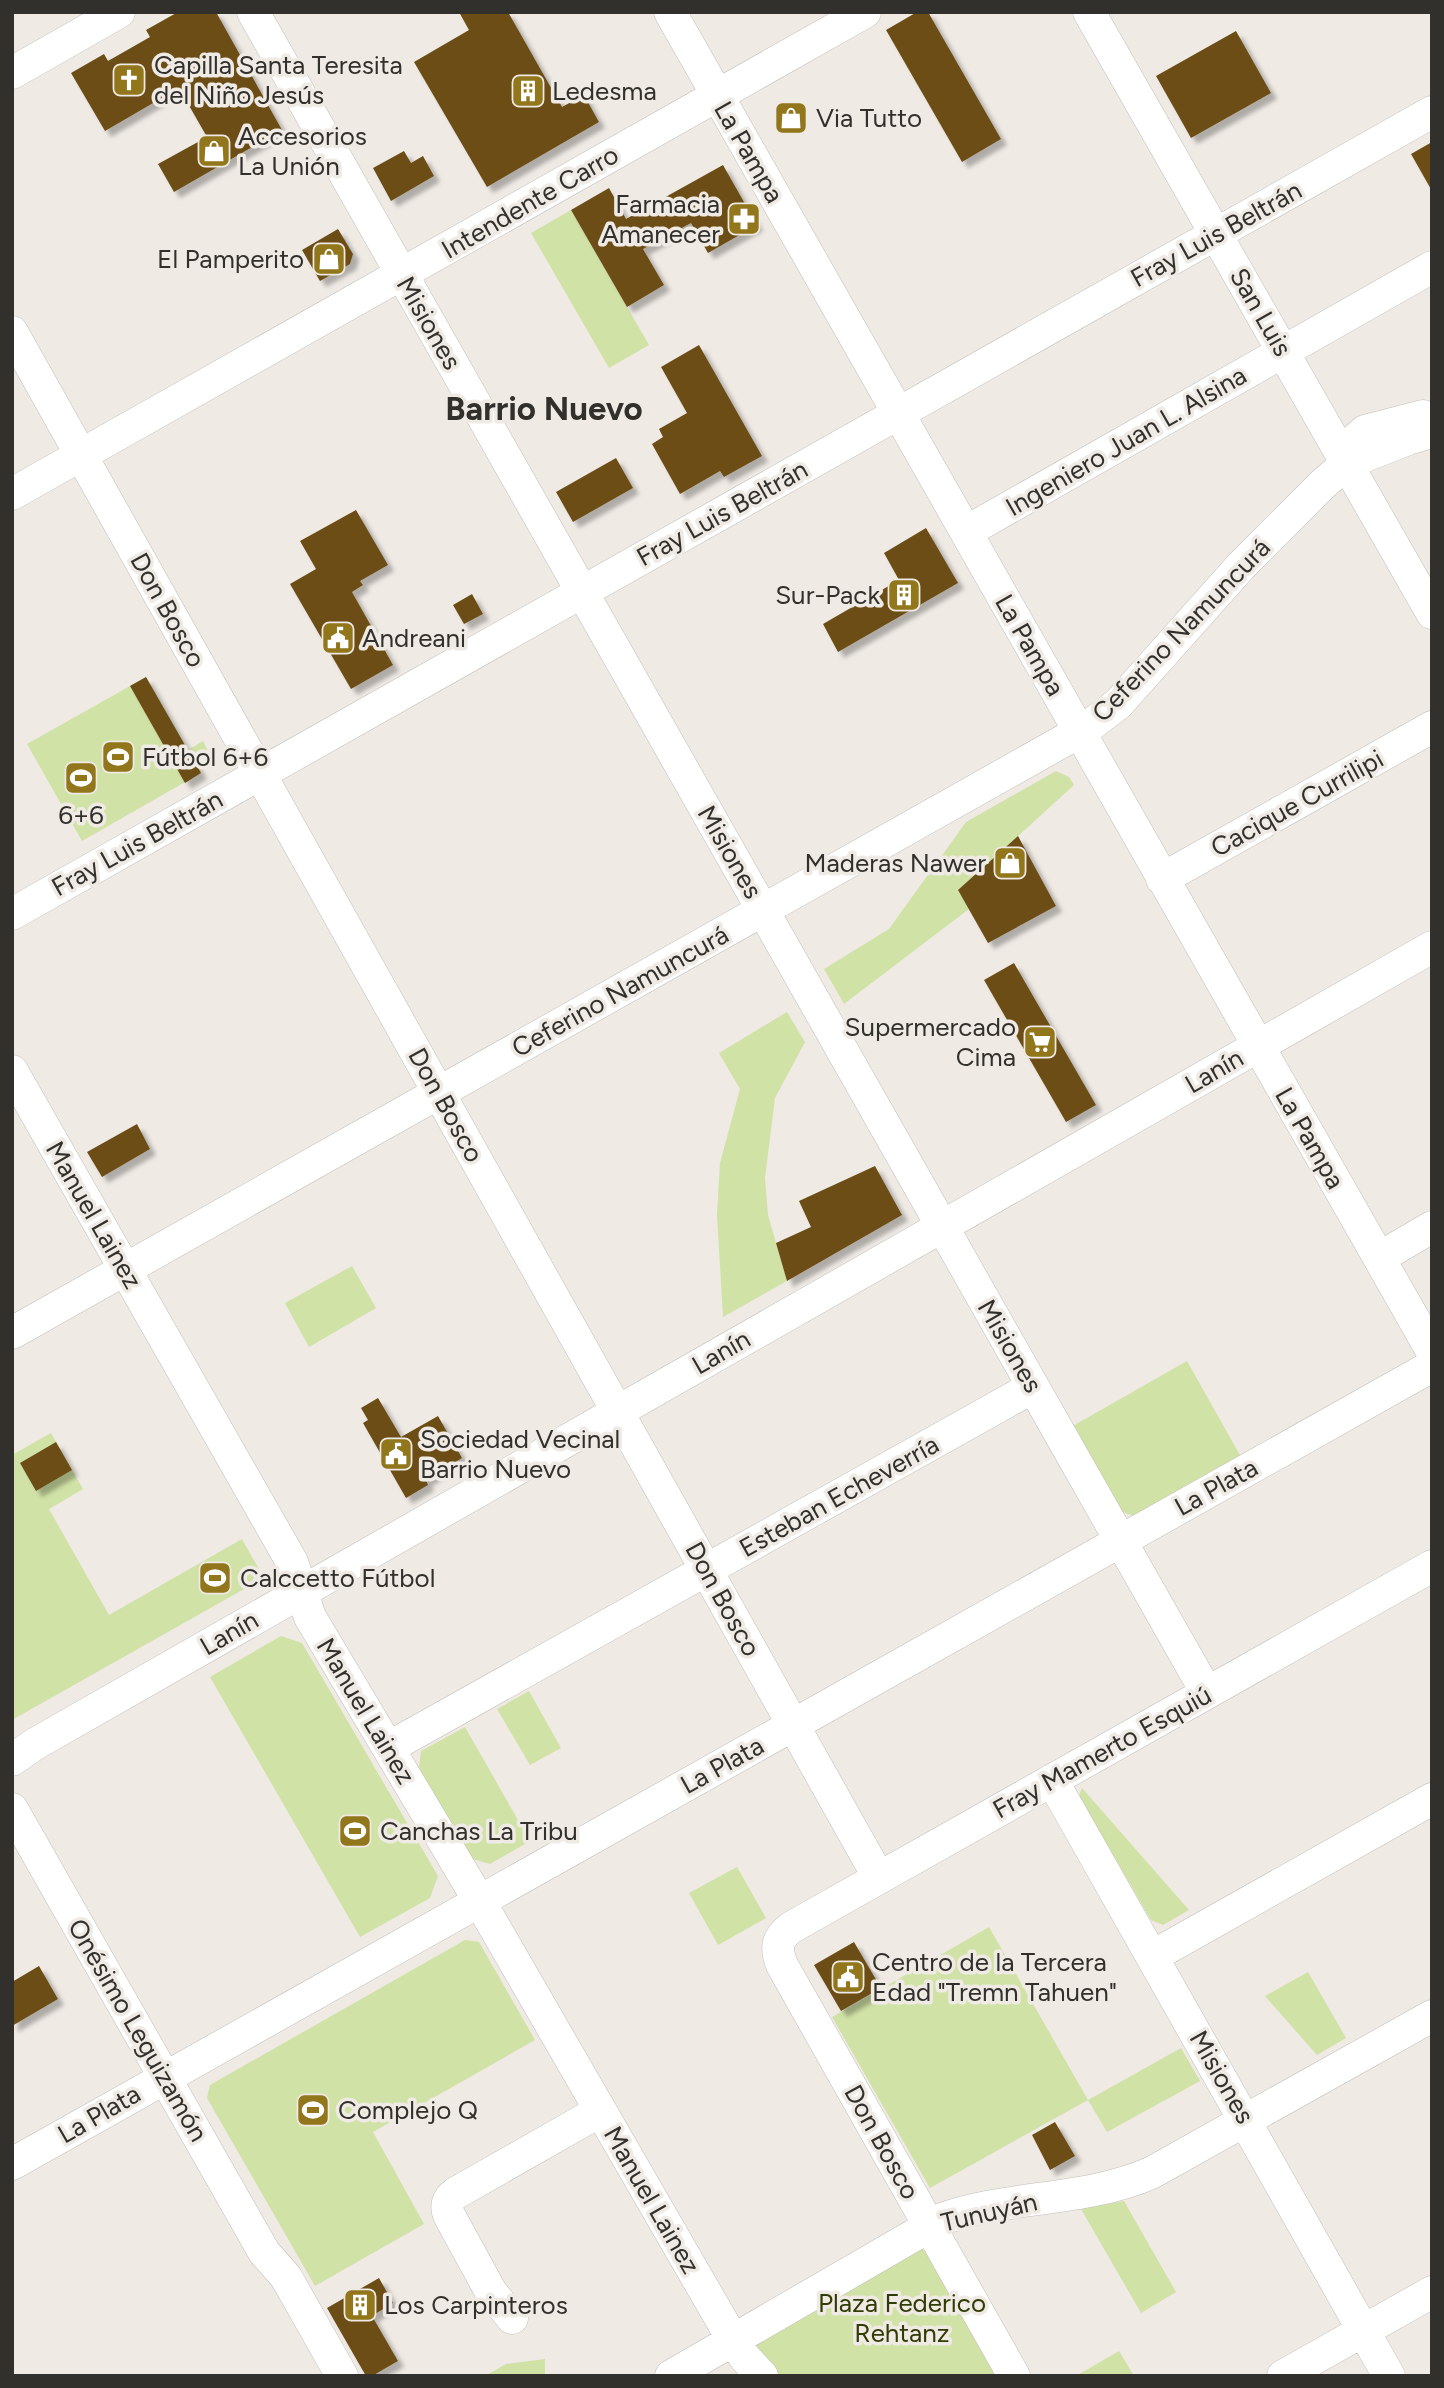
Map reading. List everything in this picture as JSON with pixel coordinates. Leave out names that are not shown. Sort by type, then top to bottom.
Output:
[{"type":"street","points":[[12,73],[119,12]]},
{"type":"street","name":"Misiones","points":[[253,12],[1207,1693]]},
{"type":"street","name":"La Pampa","points":[[670,12],[1432,1350]]},
{"type":"street","name":"Intendente Carro","points":[[12,494],[865,12]]},
{"type":"street","name":"San Luis","points":[[1089,12],[1432,613]]},
{"type":"street","name":"Fray Luis Beltrán","points":[[12,914],[1432,112]]},
{"type":"street","name":"Ingeniero Juan L. Alsina","points":[[966,533],[1432,267]]},
{"type":"street","name":"Don Bosco","points":[[12,332],[879,1878]]},
{"type":"street","name":"Ceferino Namuncurá","points":[[12,1333],[1079,732],[1118,704],[1241,566],[1323,484],[1365,430],[1432,414]]},
{"type":"street","points":[[1344,458],[1432,432]]},
{"type":"street","name":"Cacique Currilipi","points":[[1162,879],[1432,727]]},
{"type":"street","name":"Lanín","points":[[12,1760],[35,1744],[302,1591],[1432,947]]},
{"type":"street","name":"Manuel Lainez","points":[[12,1071],[292,1562],[310,1617],[480,1902],[733,2340],[762,2376]]},
{"type":"street","points":[[1379,1258],[1432,1227]]},
{"type":"street","name":"La Plata","points":[[12,2164],[1432,1366]]},
{"type":"street","name":"Esteban Echeverría","points":[[388,1748],[1033,1387]]},
{"type":"street","name":"Fray Mamerto Esquiú","points":[[778,1944],[780,1937],[792,1927],[1432,1566]]},
{"type":"street","name":"Misiones","points":[[1052,1780],[1246,2119],[1388,2376]]},
{"type":"street","points":[[1153,1956],[1432,1799]]},
{"type":"street","name":"Onésimo Leguizamón","points":[[12,1809],[264,2252],[291,2284],[342,2376]]},
{"type":"street","name":"Don Bosco","points":[[778,1944],[777,1951],[782,1965],[1014,2376]]},
{"type":"street","name":"Tunuyán","points":[[671,2376],[929,2226],[971,2211],[1098,2190],[1133,2181],[1432,2016]]},
{"type":"street","points":[[512,2318],[491,2292],[448,2214],[447,2204],[456,2193],[600,2111]]},
{"type":"street","name":"Onésimo Leguizamón","points":[[264,2252],[275,2286],[325,2376]]},
{"type":"street","points":[[1283,2376],[1432,2292]]},
{"type":"green space","points":[[571,210],[649,345],[609,368],[531,233]]},
{"type":"green space","name":"Fútbol 6+6","points":[[146,677],[188,750],[203,741],[209,753],[195,761],[201,773],[82,841],[27,744]]},
{"type":"green space","points":[[1056,771],[1069,777],[1074,785],[959,890],[969,909],[844,1004],[824,969],[889,929],[966,822]]},
{"type":"green space","points":[[787,1012],[805,1042],[775,1098],[765,1178],[768,1215],[787,1281],[723,1317],[717,1215],[720,1163],[740,1089],[719,1053]]},
{"type":"green space","points":[[352,1266],[376,1308],[309,1347],[285,1303]]},
{"type":"green space","points":[[1187,1361],[1241,1457],[1134,1516],[1120,1511],[1071,1427]]},
{"type":"green space","name":"Calccetto Fútbol","points":[[51,1433],[83,1489],[49,1509],[109,1615],[242,1539],[260,1571],[253,1584],[12,1720],[12,1455]]},
{"type":"green space","name":"Canchas La Tribu","points":[[281,1636],[302,1643],[438,1876],[430,1898],[360,1937],[210,1677]]},
{"type":"green space","points":[[529,1691],[561,1748],[530,1765],[497,1709]]},
{"type":"green space","points":[[465,1727],[530,1841],[490,1864],[473,1859],[419,1768],[421,1751]]},
{"type":"green space","points":[[1082,1788],[1189,1910],[1163,1925],[1151,1920],[1079,1796]]},
{"type":"green space","points":[[737,1867],[766,1918],[718,1945],[689,1893]]},
{"type":"green space","points":[[989,1927],[1088,2100],[930,2188],[832,2017]]},
{"type":"green space","name":"Complejo Q","points":[[465,1940],[479,1942],[535,2040],[373,2132],[424,2224],[315,2286],[207,2098],[210,2085]]},
{"type":"green space","points":[[1308,1972],[1346,2038],[1317,2055],[1265,1996]]},
{"type":"green space","points":[[1181,2048],[1200,2081],[1107,2132],[1088,2100]]},
{"type":"green space","points":[[1124,2201],[1176,2292],[1141,2313],[1081,2209]]},
{"type":"green space","name":"Plaza Federico Rehtanz","points":[[921,2248],[928,2253],[998,2376],[773,2376],[750,2342]]},
{"type":"green space","points":[[1119,2351],[1134,2376],[1076,2376]]},
{"type":"green space","points":[[545,2359],[545,2376],[485,2376],[506,2364]]},
{"type":"building","points":[[178,12],[216,12],[282,130],[174,192],[158,164],[207,137],[179,88],[105,131],[71,73],[104,54],[108,61],[150,37],[146,30]]},
{"type":"building","points":[[459,12],[508,12],[562,107],[584,95],[599,122],[487,187],[414,62],[469,30]]},
{"type":"building","points":[[917,12],[928,12],[1001,139],[962,162],[886,30]]},
{"type":"building","points":[[1236,31],[1271,93],[1191,138],[1156,76]]},
{"type":"building","points":[[1432,142],[1432,191],[1411,154]]},
{"type":"building","points":[[404,151],[411,163],[423,156],[434,176],[391,201],[373,168]]},
{"type":"building","points":[[723,165],[757,225],[708,253],[691,223],[643,249],[664,285],[627,307],[571,210],[609,188],[626,219]]},
{"type":"building","name":"El Pamperito","points":[[338,229],[353,254],[350,264],[320,281],[302,250]]},
{"type":"building","points":[[699,345],[762,456],[724,477],[720,471],[680,494],[652,444],[663,437],[659,429],[687,413],[661,367]]},
{"type":"building","points":[[616,458],[633,488],[573,522],[556,492]]},
{"type":"building","points":[[356,510],[388,565],[360,581],[363,585],[352,592],[393,665],[351,689],[290,584],[316,569],[300,541]]},
{"type":"building","name":"Sur-Pack","points":[[926,528],[958,583],[838,652],[823,624],[899,580],[884,553]]},
{"type":"building","points":[[472,594],[483,614],[464,624],[453,605]]},
{"type":"building","points":[[146,677],[201,773],[185,783],[130,686]]},
{"type":"building","name":"Maderas Nawer","points":[[1018,836],[1056,906],[988,943],[958,890]]},
{"type":"building","name":"Supermercado Cima","points":[[1014,963],[1096,1105],[1066,1122],[984,980]]},
{"type":"building","points":[[137,1124],[150,1149],[102,1177],[87,1152]]},
{"type":"building","points":[[875,1166],[902,1215],[787,1281],[776,1243],[811,1227],[799,1201]]},
{"type":"building","points":[[378,1398],[401,1437],[438,1416],[462,1458],[426,1480],[428,1485],[406,1498],[363,1423],[368,1420],[361,1408]]},
{"type":"building","points":[[56,1442],[72,1470],[36,1491],[20,1463]]},
{"type":"building","name":"Centro de la Tercera Edad \"Tremn Tahuen\"","points":[[854,1942],[881,1988],[841,2011],[814,1965]]},
{"type":"building","points":[[39,1966],[58,1999],[12,2026],[12,1982]]},
{"type":"building","points":[[1055,2122],[1075,2156],[1050,2170],[1032,2135]]},
{"type":"building","points":[[379,2278],[393,2303],[372,2316],[398,2361],[372,2376],[366,2376],[327,2308]]},
{"type":"place","name":"Capilla Santa Teresita del Niño Jesús","points":[[129,80]]},
{"type":"place","name":"Ledesma","points":[[528,91]]},
{"type":"place","name":"Via Tutto","points":[[791,118]]},
{"type":"place","name":"Accesorios La Unión","points":[[214,151]]},
{"type":"place","name":"Farmacia Amanecer","points":[[744,219]]},
{"type":"place","name":"El Pamperito","points":[[329,259]]},
{"type":"place","name":"Sur-Pack","points":[[904,595]]},
{"type":"place","name":"Andreani","points":[[338,638]]},
{"type":"place","name":"Fútbol 6+6","points":[[118,757]]},
{"type":"place","name":"6+6","points":[[81,778]]},
{"type":"place","name":"Maderas Nawer","points":[[1010,863]]},
{"type":"place","name":"Supermercado Cima","points":[[1040,1042]]},
{"type":"place","name":"Sociedad Vecinal Barrio Nuevo","points":[[396,1454]]},
{"type":"place","name":"Calccetto Fútbol","points":[[215,1578]]},
{"type":"place","name":"Canchas La Tribu","points":[[355,1831]]},
{"type":"place","name":"Centro de la Tercera Edad \"Tremn Tahuen\"","points":[[848,1977]]},
{"type":"place","name":"Complejo Q","points":[[313,2110]]},
{"type":"place","name":"Los Carpinteros","points":[[360,2305]]},
{"type":"district","name":"Barrio Nuevo","points":[[544,408]]}]
